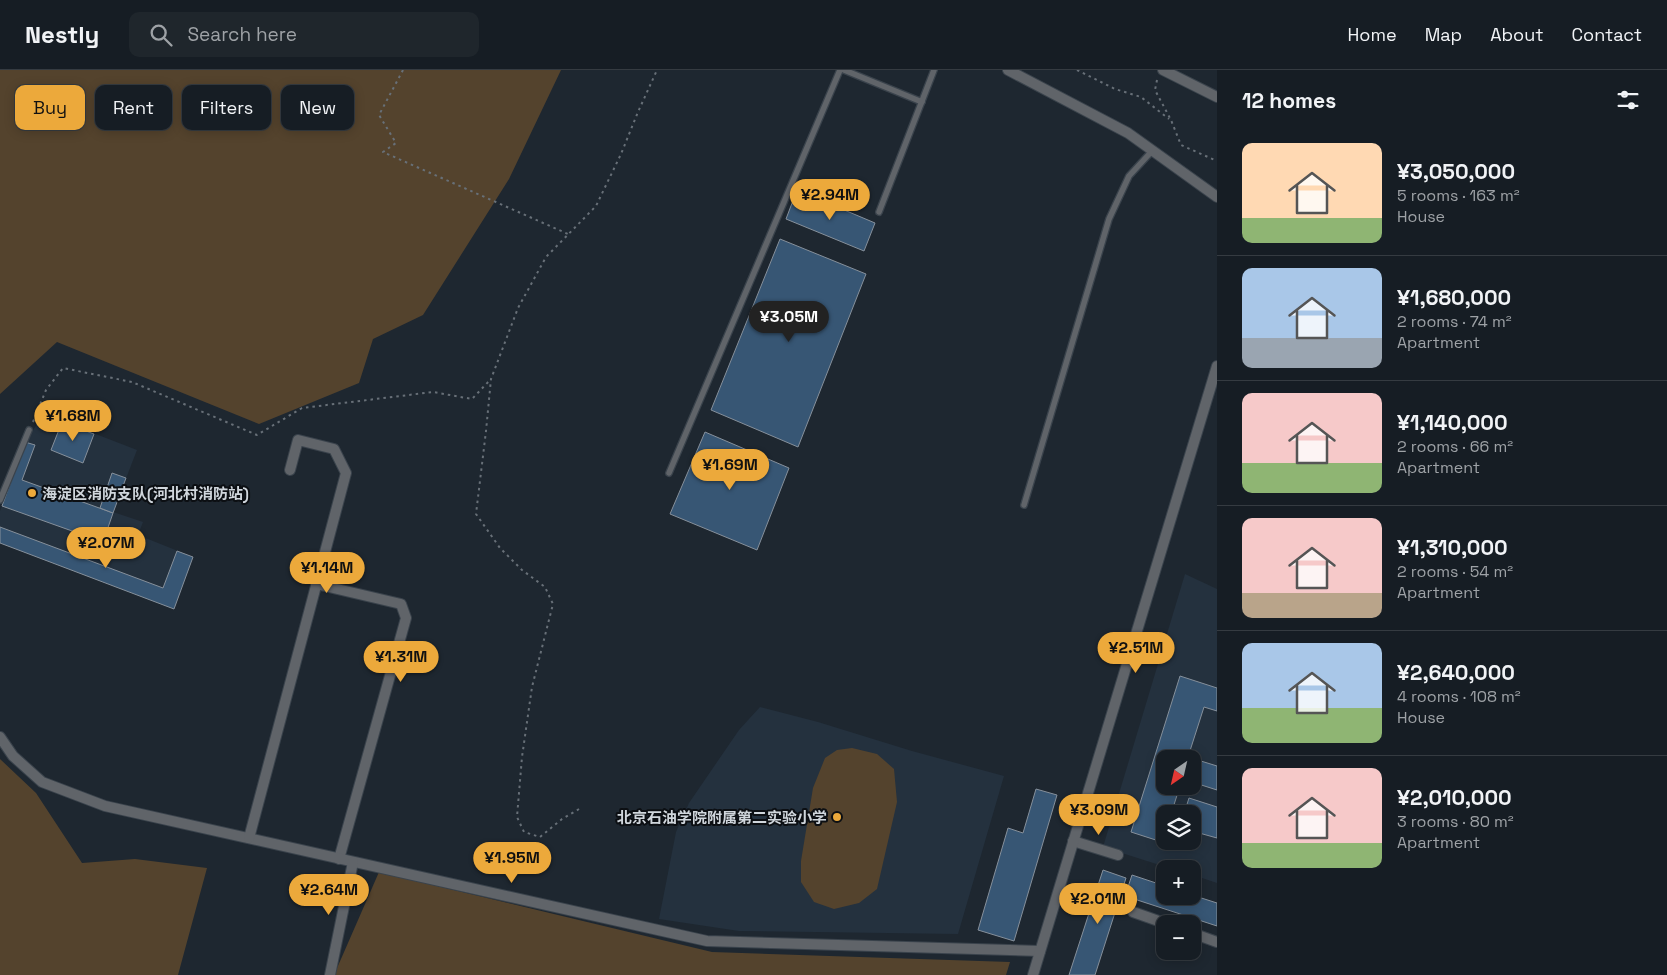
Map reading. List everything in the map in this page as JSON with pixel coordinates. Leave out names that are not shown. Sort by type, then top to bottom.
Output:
[{"type":"street","points":[[1008,70],[1128,133],[1217,197]]},
{"type":"street","points":[[1161,72],[1217,97]]},
{"type":"street","points":[[1032,975],[1217,366]]},
{"type":"street","points":[[249,838],[346,472],[334,449],[298,440],[290,470]]},
{"type":"street","points":[[316,584],[401,604],[406,618],[339,859]]},
{"type":"street","points":[[0,737],[13,756],[42,782],[106,806],[707,942],[1040,951]]},
{"type":"street","points":[[1073,841],[1118,855]]},
{"type":"street","points":[[330,975],[353,862]]},
{"type":"street","points":[[1132,912],[1156,920]]},
{"type":"street","points":[[1201,936],[1217,942]]},
{"type":"lane","points":[[669,473],[840,70]]},
{"type":"lane","points":[[844,70],[922,102]]},
{"type":"lane","points":[[879,212],[934,70]]},
{"type":"lane","points":[[1024,505],[1109,219],[1129,176],[1152,151]]},
{"type":"lane","points":[[0,500],[29,430]]},
{"type":"path","points":[[403,70],[380,115],[396,143],[383,152],[568,234]]},
{"type":"path","points":[[579,809],[562,818],[540,837],[524,832],[517,817],[522,756],[532,686],[553,604],[545,587],[522,570],[500,548],[476,514],[491,379],[518,308],[546,258],[596,206],[622,154],[657,70]]},
{"type":"path","points":[[1077,70],[1115,89],[1141,97],[1171,120]]},
{"type":"path","points":[[1161,72],[1155,90],[1182,145],[1217,161]]},
{"type":"path","points":[[29,430],[46,390],[63,368],[132,382],[257,435],[302,408],[433,392],[472,399],[491,379]]},
{"type":"shaded area","points":[[0,70],[561,70],[509,179],[423,315],[373,339],[359,383],[259,424],[57,342],[0,394]]},
{"type":"shaded area","points":[[44,414],[137,450],[113,512],[143,522],[138,535],[193,557],[174,609],[0,543],[0,511],[25,442]]},
{"type":"shaded area","points":[[1185,574],[1217,589],[1217,883],[1201,878],[1201,860],[1156,860],[1156,864],[1103,847]]},
{"type":"shaded area","name":"北京石油学院附属第二实验小学","points":[[760,707],[1004,776],[958,934],[739,931],[659,919],[676,832],[689,803],[739,730]]},
{"type":"shaded area","points":[[852,748],[877,754],[894,769],[897,802],[877,889],[859,903],[834,909],[814,902],[801,882],[801,861],[813,788],[825,758],[837,750]]},
{"type":"shaded area","points":[[0,759],[36,793],[82,863],[135,859],[207,868],[178,975],[0,975]]},
{"type":"shaded area","points":[[379,872],[712,952],[1010,962],[1006,975],[334,975]]},
{"type":"building","points":[[797,190],[875,223],[864,251],[786,219]]},
{"type":"building","points":[[780,239],[866,274],[798,447],[711,410]]},
{"type":"building","points":[[62,422],[94,434],[83,463],[51,450]]},
{"type":"building","points":[[705,432],[789,468],[757,550],[670,514]]},
{"type":"building","name":"海淀区消防支队(河北村消防站)","points":[[25,442],[35,445],[22,480],[113,513],[103,542],[2,506]]},
{"type":"building","points":[[112,473],[126,478],[113,513],[100,508]]},
{"type":"building","points":[[0,527],[163,588],[177,551],[193,557],[174,609],[0,543]]},
{"type":"building","points":[[1180,676],[1217,688],[1217,711],[1204,707],[1190,750],[1157,750]]},
{"type":"building","points":[[1156,752],[1156,795],[1177,795],[1174,805],[1156,805],[1156,840],[1131,832]]},
{"type":"building","points":[[1201,761],[1217,766],[1217,790],[1201,785]]},
{"type":"building","points":[[1036,789],[1057,795],[1014,941],[978,930],[1008,828],[1023,833]]},
{"type":"building","points":[[1189,798],[1217,807],[1217,838],[1201,834],[1201,805],[1187,805]]},
{"type":"building","points":[[1103,870],[1126,878],[1095,975],[1069,975]]},
{"type":"building","points":[[1132,875],[1156,883],[1156,905],[1201,905],[1201,898],[1217,903],[1217,926],[1201,921],[1201,915],[1183,915],[1125,896]]},
{"type":"place","name":"海淀区消防支队(河北村消防站)","points":[[32,493]]},
{"type":"place","name":"北京石油学院附属第二实验小学","points":[[837,817]]}]
